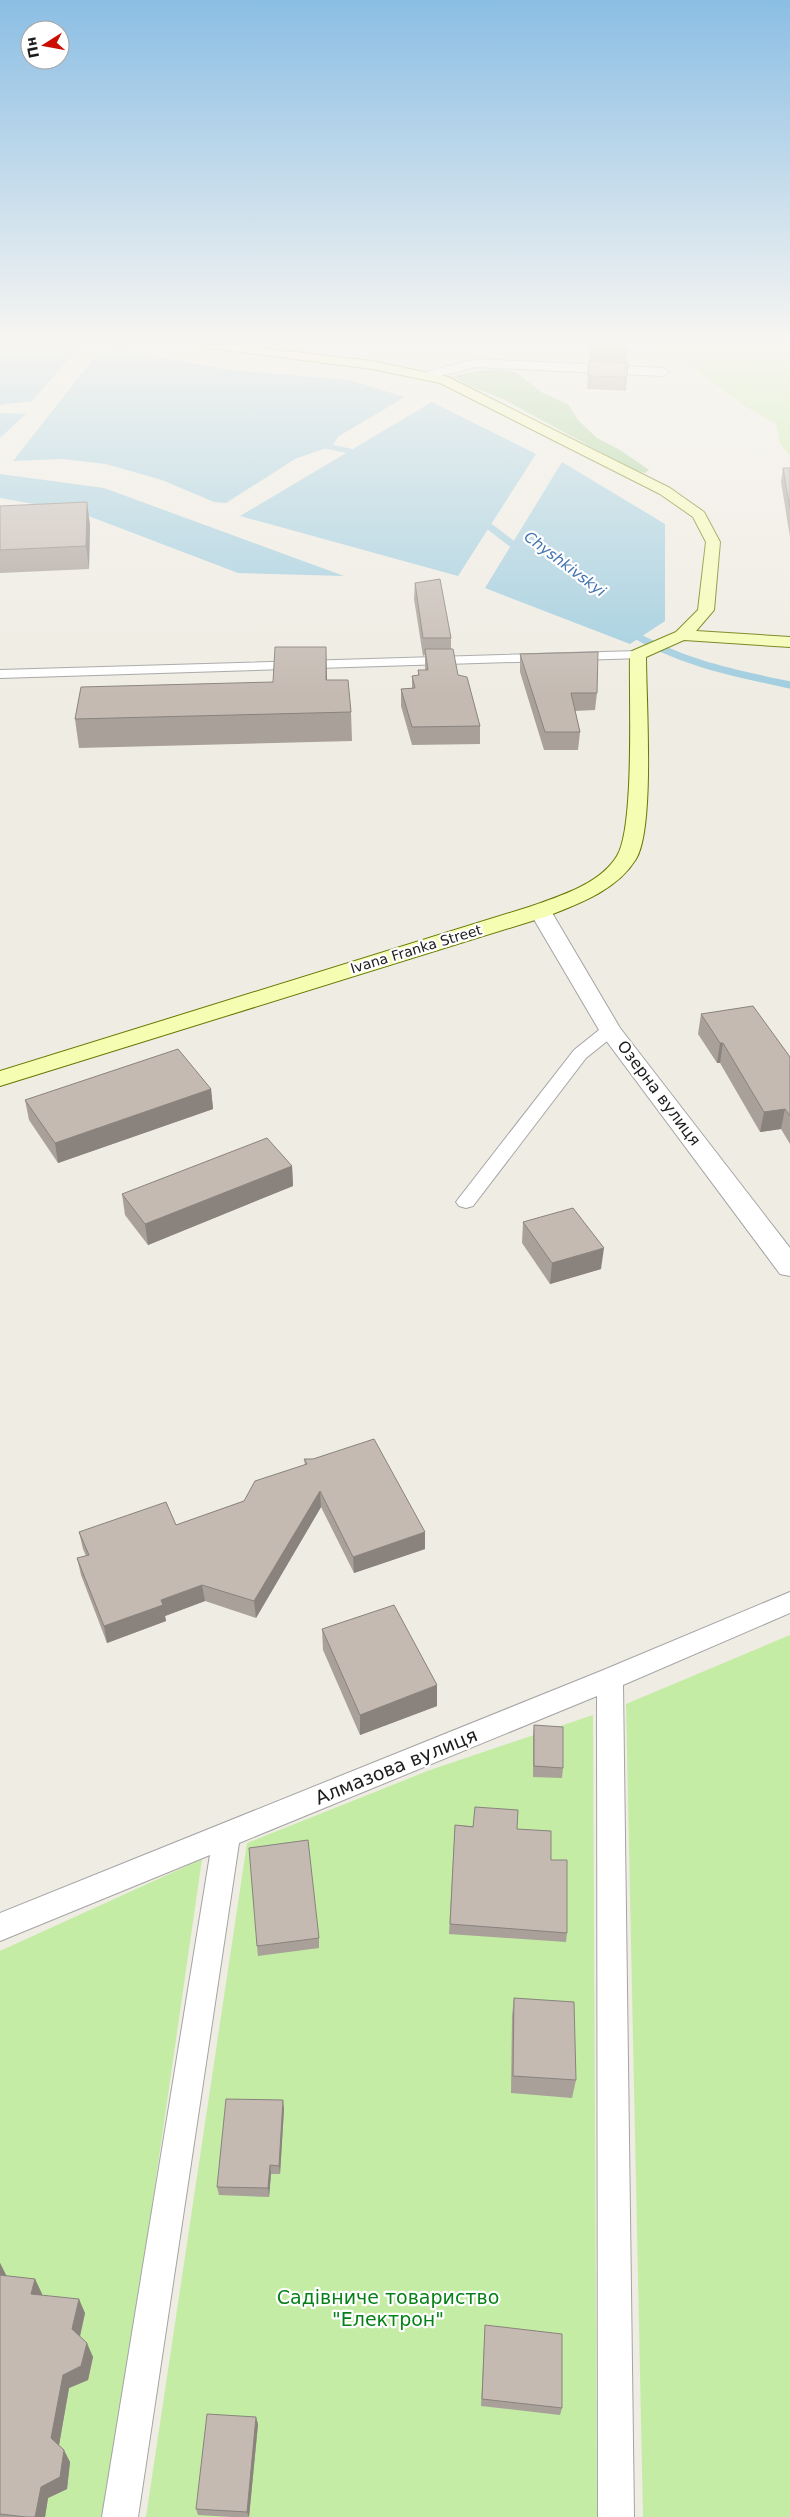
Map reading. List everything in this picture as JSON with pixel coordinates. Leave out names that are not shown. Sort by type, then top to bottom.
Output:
[{"type":"street","points":[[610,462],[665,491],[699,515],[712,542],[706,610],[697,622],[678,637],[643,652]]},
{"type":"street","points":[[678,637],[790,642]]},
{"type":"street","name":"Ivana Franka Street","points":[[0,1079],[540,911],[596,886],[628,856],[635,827],[643,652]]},
{"type":"street","name":"Озерна вулиця","points":[[540,911],[610,1030],[790,1267]]},
{"type":"lane","points":[[0,674],[643,652]]},
{"type":"lane","points":[[466,1202],[580,1054],[610,1030]]},
{"type":"lane","name":"Алмазова вулиця","points":[[0,1927],[610,1679],[790,1602]]},
{"type":"lane","points":[[610,1679],[616,2517]]},
{"type":"lane","points":[[120,2517],[227,1834]]},
{"type":"green space","points":[[620,462],[638,462],[649,470],[645,473]]},
{"type":"green space","points":[[790,1635],[790,2517],[643,2517],[626,1704]]},
{"type":"green space","name":"Садівниче товариство \"Електрон\"","points":[[593,1715],[597,2517],[146,2517],[247,1843],[430,1770]]},
{"type":"green space","points":[[202,1859],[150,2220],[102,2517],[0,2517],[0,1951]]},
{"type":"water","points":[[93,462],[290,462],[226,503],[214,502],[162,480],[106,464]]},
{"type":"water","points":[[330,462],[531,462],[458,576],[240,516]]},
{"type":"water","points":[[562,462],[665,524],[665,621],[630,644],[485,588]]},
{"type":"water","points":[[0,474],[104,488],[344,576],[238,573],[78,512],[0,498]]},
{"type":"building","points":[[783,468],[790,468],[790,509]]},
{"type":"building","points":[[87,502],[86,546],[0,550],[0,506]]},
{"type":"building","points":[[440,579],[451,638],[423,638],[415,583]]},
{"type":"building","points":[[275,647],[326,647],[326,680],[348,680],[351,712],[75,719],[81,687],[273,682]]},
{"type":"building","points":[[425,649],[453,649],[458,675],[467,677],[480,726],[412,727],[401,689],[415,688],[412,676],[419,675],[418,670],[428,670]]},
{"type":"building","points":[[598,652],[597,693],[571,693],[580,732],[545,732],[520,654]]},
{"type":"building","points":[[753,1006],[790,1057],[790,1116],[785,1109],[764,1112],[723,1043],[720,1043],[701,1014]]},
{"type":"building","points":[[178,1049],[211,1089],[55,1143],[25,1100]]},
{"type":"building","points":[[267,1138],[292,1166],[145,1224],[122,1194]]},
{"type":"building","points":[[573,1208],[604,1248],[552,1263],[523,1222]]},
{"type":"building","points":[[374,1439],[425,1532],[353,1557],[320,1491],[254,1601],[202,1585],[161,1600],[163,1605],[104,1626],[77,1558],[89,1555],[79,1532],[166,1502],[176,1525],[244,1501],[255,1481],[307,1464],[304,1459],[313,1459]]},
{"type":"building","points":[[394,1605],[437,1685],[360,1715],[322,1629]]},
{"type":"building","points":[[534,1725],[563,1727],[563,1768],[534,1766]]},
{"type":"building","points":[[475,1807],[518,1810],[517,1829],[551,1831],[551,1860],[567,1860],[567,1933],[450,1924],[455,1825],[473,1827]]},
{"type":"building","points":[[308,1840],[319,1938],[257,1946],[249,1848]]},
{"type":"building","points":[[514,1998],[574,2002],[576,2080],[513,2076]]},
{"type":"building","points":[[226,2099],[283,2100],[279,2166],[270,2165],[268,2188],[217,2187]]},
{"type":"building","points":[[0,2275],[35,2279],[31,2294],[79,2299],[72,2329],[87,2343],[81,2366],[63,2375],[51,2438],[64,2450],[60,2477],[41,2487],[35,2517],[0,2514]]},
{"type":"building","points":[[485,2325],[562,2334],[562,2408],[482,2399]]},
{"type":"building","points":[[207,2414],[256,2417],[247,2512],[196,2509]]},
{"type":"waterway","name":"Chyshkivskyi","points":[[479,519],[487,525]]},
{"type":"waterway","name":"Chyshkivskyi","points":[[485,523],[524,553]]},
{"type":"waterway","name":"Chyshkivskyi","points":[[627,630],[666,650],[706,665],[790,685]]}]
